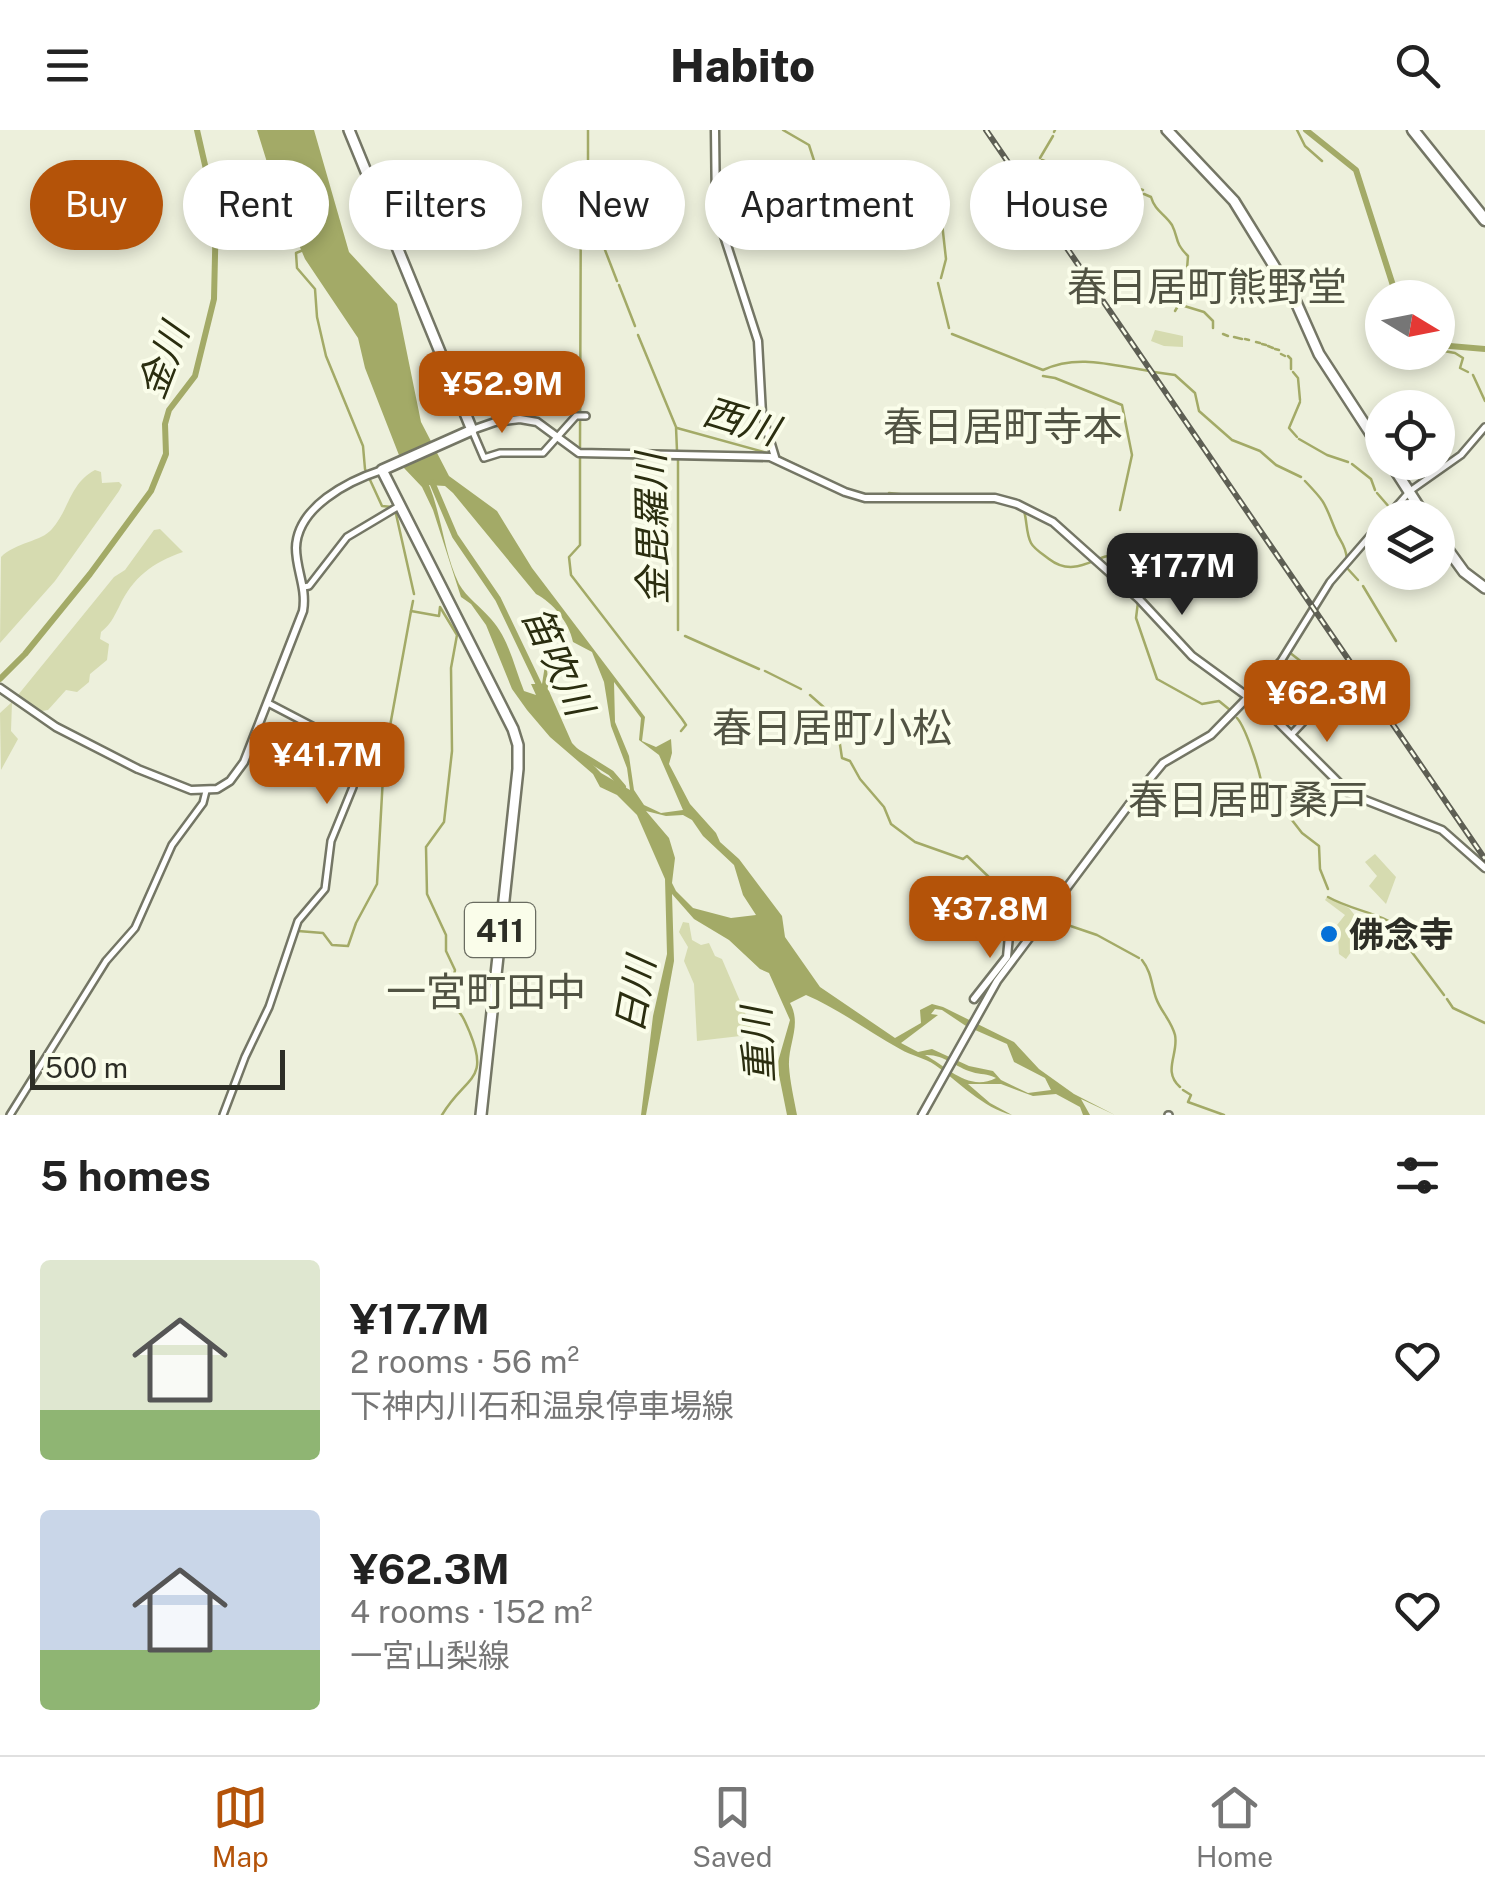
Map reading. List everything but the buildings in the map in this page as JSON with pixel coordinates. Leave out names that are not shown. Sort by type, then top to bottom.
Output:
[{"type":"highway","points":[[349,130],[469,431],[381,470]]},
{"type":"highway","points":[[1167,130],[1234,201],[1365,425]]},
{"type":"highway","points":[[1413,130],[1484,220]]},
{"type":"highway","name":"411","points":[[381,470],[396,508],[518,744],[481,1115]]},
{"type":"highway","points":[[1402,480],[1415,500]]},
{"type":"highway","points":[[1455,561],[1485,588]]},
{"type":"main road","points":[[715,130],[716,211],[758,341],[762,414],[775,456]]},
{"type":"main road","points":[[469,431],[514,418],[537,422],[581,454],[775,456],[864,498],[1006,500],[1053,522],[1139,599],[1192,656],[1248,697],[1350,794],[1429,823],[1467,849],[1485,868]]},
{"type":"main road","points":[[0,688],[77,740],[138,769],[180,787],[206,791],[222,786],[238,773],[303,611],[304,587],[297,554],[300,528],[322,503],[381,470]]},
{"type":"main road","points":[[922,1115],[997,981],[1154,772],[1211,735],[1248,697]]},
{"type":"main road","points":[[974,998],[1007,957],[1010,925],[1020,921],[1035,930]]},
{"type":"street","points":[[469,431],[484,458],[543,453],[582,416]]},
{"type":"street","points":[[1402,500],[1461,455],[1485,427]]},
{"type":"street","points":[[304,587],[310,586],[347,537],[396,508]]},
{"type":"street","points":[[1248,697],[1281,661],[1330,582],[1365,542]]},
{"type":"street","points":[[1290,735],[1339,689]]},
{"type":"street","points":[[223,1115],[269,1007],[298,921],[326,888],[331,841],[353,787],[337,739],[268,703]]},
{"type":"street","points":[[10,1115],[106,961],[135,928],[172,844],[203,802],[206,791]]},
{"type":"shaded area","points":[[257,130],[314,130],[323,160],[266,160]]},
{"type":"shaded area","points":[[329,182],[349,252],[397,304],[421,422],[449,476],[497,511],[532,568],[645,717],[642,741],[656,747],[671,739],[669,764],[690,804],[782,916],[785,937],[820,987],[895,1038],[921,1023],[920,1010],[932,1004],[943,1007],[1014,1042],[1039,1069],[1074,1094],[1115,1115],[1081,1099],[1090,1115],[1083,1115],[1080,1107],[1056,1094],[1033,1096],[1001,1084],[968,1084],[1012,1115],[1001,1112],[931,1063],[806,995],[790,1003],[795,1027],[789,1066],[797,1115],[787,1115],[777,1065],[790,1020],[769,973],[729,940],[694,919],[672,894],[674,961],[646,1115],[641,1115],[653,1016],[667,954],[665,879],[637,815],[617,795],[600,787],[593,774],[550,737],[512,689],[486,625],[461,597],[422,487],[404,468],[365,368],[358,338],[301,250],[329,250]],"holes":[[[429,485],[445,486],[453,493],[536,594],[559,614],[573,642],[592,652],[604,682],[611,726],[627,768],[630,790],[601,773],[572,743],[549,691],[546,659],[542,684],[531,684],[536,695],[524,691],[502,635],[459,584]],[[614,682],[641,718],[639,740],[659,755],[683,810],[661,813],[644,805],[634,790],[629,756],[615,722]],[[646,811],[683,815],[692,820],[734,865],[743,895],[756,915],[731,918],[693,908],[672,883],[675,858],[669,838]],[[935,1009],[942,1010],[966,1026],[1007,1044],[1014,1062],[1045,1078],[1051,1090],[1028,1093],[1001,1080],[993,1071],[969,1066],[932,1049],[918,1052],[901,1043],[938,1015],[931,1014]],[[925,1055],[938,1057],[996,1078],[986,1082],[967,1080]]]},
{"type":"shaded area","points":[[1155,330],[1183,336],[1183,347],[1151,341]]},
{"type":"shaded area","points":[[95,470],[101,472],[102,483],[119,482],[119,491],[55,581],[0,643],[1,557],[52,529],[80,482]]},
{"type":"shaded area","points":[[160,529],[183,552],[153,566],[131,587],[101,632],[100,639],[109,644],[107,660],[90,674],[89,682],[77,692],[66,690],[48,710],[42,711],[18,695],[114,577],[125,570],[154,530]]},
{"type":"shaded area","points":[[12,702],[11,731],[18,739],[1,770],[0,713]]},
{"type":"shaded area","points":[[1375,854],[1396,877],[1386,904],[1369,886],[1377,876],[1365,862]]},
{"type":"shaded area","points":[[1327,897],[1349,908],[1361,923],[1358,928],[1371,942],[1346,959],[1339,954],[1337,932],[1333,930],[1345,915],[1325,900]]},
{"type":"shaded area","points":[[683,922],[689,923],[692,940],[701,945],[709,943],[715,956],[722,959],[752,1029],[749,1035],[697,1041],[694,984],[684,961],[688,947],[679,932]]},
{"type":"waterway","name":"金川","points":[[0,679],[90,574],[151,491],[166,454],[165,424],[169,410],[195,376],[214,299],[216,213],[197,130]]},
{"type":"waterway","name":"西川","points":[[588,130],[588,206],[617,281]]},
{"type":"waterway","points":[[783,130],[809,145],[819,176],[837,207],[844,211],[872,213],[893,201],[912,203],[922,199],[940,205],[946,259],[941,278]]},
{"type":"waterway","points":[[1297,130],[1305,146],[1322,161]]},
{"type":"waterway","points":[[1306,130],[1356,170],[1391,280]]},
{"type":"waterway","points":[[1040,158],[1053,136]]},
{"type":"waterway","points":[[1144,194],[1151,197],[1172,225],[1188,256],[1185,295]]},
{"type":"waterway","points":[[580,449],[581,250]]},
{"type":"waterway","points":[[301,251],[296,253],[297,268],[315,289],[326,356],[363,446],[365,469],[382,506],[392,507],[396,514],[414,594]]},
{"type":"waterway","points":[[938,283],[949,328]]},
{"type":"waterway","name":"西川","points":[[619,285],[635,326]]},
{"type":"waterway","points":[[1175,311],[1181,301]]},
{"type":"waterway","points":[[1181,305],[1204,312],[1213,321],[1213,328]]},
{"type":"waterway","points":[[952,334],[1043,370],[1081,362],[1149,371]]},
{"type":"waterway","points":[[1223,334],[1228,336]]},
{"type":"waterway","name":"西川","points":[[638,335],[676,427],[677,451]]},
{"type":"waterway","points":[[1234,337],[1242,339]]},
{"type":"waterway","points":[[1245,339],[1249,340]]},
{"type":"waterway","points":[[1256,342],[1260,343]]},
{"type":"waterway","points":[[1262,344],[1266,345]]},
{"type":"waterway","points":[[1268,346],[1273,348]]},
{"type":"waterway","points":[[1455,346],[1485,349]]},
{"type":"waterway","points":[[1275,349],[1279,350]]},
{"type":"waterway","points":[[1455,353],[1463,358],[1460,368],[1468,372]]},
{"type":"waterway","points":[[1281,354],[1285,356]]},
{"type":"waterway","points":[[1288,356],[1291,369]]},
{"type":"waterway","points":[[1154,372],[1175,375],[1195,393],[1199,411],[1232,440],[1260,451],[1276,465],[1301,477]]},
{"type":"waterway","points":[[1293,372],[1298,378],[1300,400]]},
{"type":"waterway","points":[[1473,375],[1485,401]]},
{"type":"waterway","points":[[1043,376],[1122,405],[1132,455],[1120,510]]},
{"type":"waterway","points":[[1297,437],[1289,428],[1300,402]]},
{"type":"waterway","name":"西川","points":[[677,428],[771,454]]},
{"type":"waterway","points":[[1299,439],[1348,462]]},
{"type":"waterway","name":"西川","points":[[778,456],[829,481]]},
{"type":"waterway","points":[[580,457],[580,545],[569,557],[571,575],[682,719],[686,725],[681,731]]},
{"type":"waterway","name":"金毘羅川","points":[[678,459],[678,630]]},
{"type":"waterway","points":[[1352,464],[1371,479],[1375,490]]},
{"type":"waterway","points":[[1305,481],[1324,503],[1347,559]]},
{"type":"waterway","name":"笛吹川","points":[[432,482],[455,536],[498,599],[542,691]]},
{"type":"waterway","name":"西川","points":[[889,493],[908,495]]},
{"type":"waterway","points":[[1377,493],[1383,500]]},
{"type":"waterway","name":"西川","points":[[918,501],[998,502]]},
{"type":"waterway","name":"西川","points":[[1010,505],[1024,511],[1031,543],[1049,559],[1063,566],[1077,566],[1111,556],[1120,558],[1135,591]]},
{"type":"waterway","points":[[1347,568],[1358,580]]},
{"type":"waterway","points":[[1363,586],[1396,641]]},
{"type":"waterway","points":[[413,601],[411,611],[439,616],[440,607],[457,635],[451,668],[452,751],[444,822],[426,847],[427,894],[446,935],[446,951],[455,970],[453,1005],[466,1025],[477,1061],[472,1078],[442,1115]]},
{"type":"waterway","name":"西川","points":[[1138,602],[1136,618],[1157,679],[1202,704],[1219,701],[1230,710]]},
{"type":"waterway","points":[[298,931],[323,933],[332,945],[348,946],[377,884],[384,759],[411,611]]},
{"type":"waterway","name":"金毘羅川","points":[[685,636],[759,669]]},
{"type":"waterway","points":[[1289,652],[1322,678]]},
{"type":"waterway","name":"金毘羅川","points":[[765,671],[801,689]]},
{"type":"waterway","name":"金毘羅川","points":[[810,695],[836,718],[842,758],[850,761],[884,807],[891,824],[915,842],[963,859],[967,856],[1019,906]]},
{"type":"waterway","name":"西川","points":[[1237,718],[1254,755],[1262,793],[1270,804]]},
{"type":"waterway","name":"笛吹川","points":[[574,750],[611,773],[623,787]]},
{"type":"waterway","name":"西川","points":[[1288,815],[1319,846],[1320,869],[1328,889]]},
{"type":"waterway","name":"西川","points":[[1328,897],[1404,930]]},
{"type":"waterway","name":"金毘羅川","points":[[1024,908],[1040,914]]},
{"type":"waterway","name":"金毘羅川","points":[[1050,919],[1097,935],[1139,958]]},
{"type":"waterway","name":"西川","points":[[1407,934],[1408,947],[1444,995]]},
{"type":"waterway","name":"金毘羅川","points":[[1142,960],[1175,1035],[1172,1075],[1180,1087]]},
{"type":"waterway","points":[[256,1041],[275,998]]},
{"type":"waterway","name":"西川","points":[[1447,999],[1453,1008],[1485,1023]]},
{"type":"waterway","name":"金毘羅川","points":[[1183,1090],[1191,1095],[1188,1102],[1224,1115]]},
{"type":"railway","points":[[986,130],[1485,859]]},
{"type":"place","name":"佛念寺","points":[[1329,934]]},
{"type":"district","name":"春日居町熊野堂","points":[[1207,286]]},
{"type":"district","name":"春日居町寺本","points":[[1003,426]]},
{"type":"district","name":"春日居町小松","points":[[832,727]]},
{"type":"district","name":"春日居町桑戸","points":[[1248,799]]},
{"type":"district","name":"一宮町田中","points":[[486,991]]},
{"type":"water label","name":"日川","points":[[635,995]]},
{"type":"water label","name":"重川","points":[[758,1045]]}]
